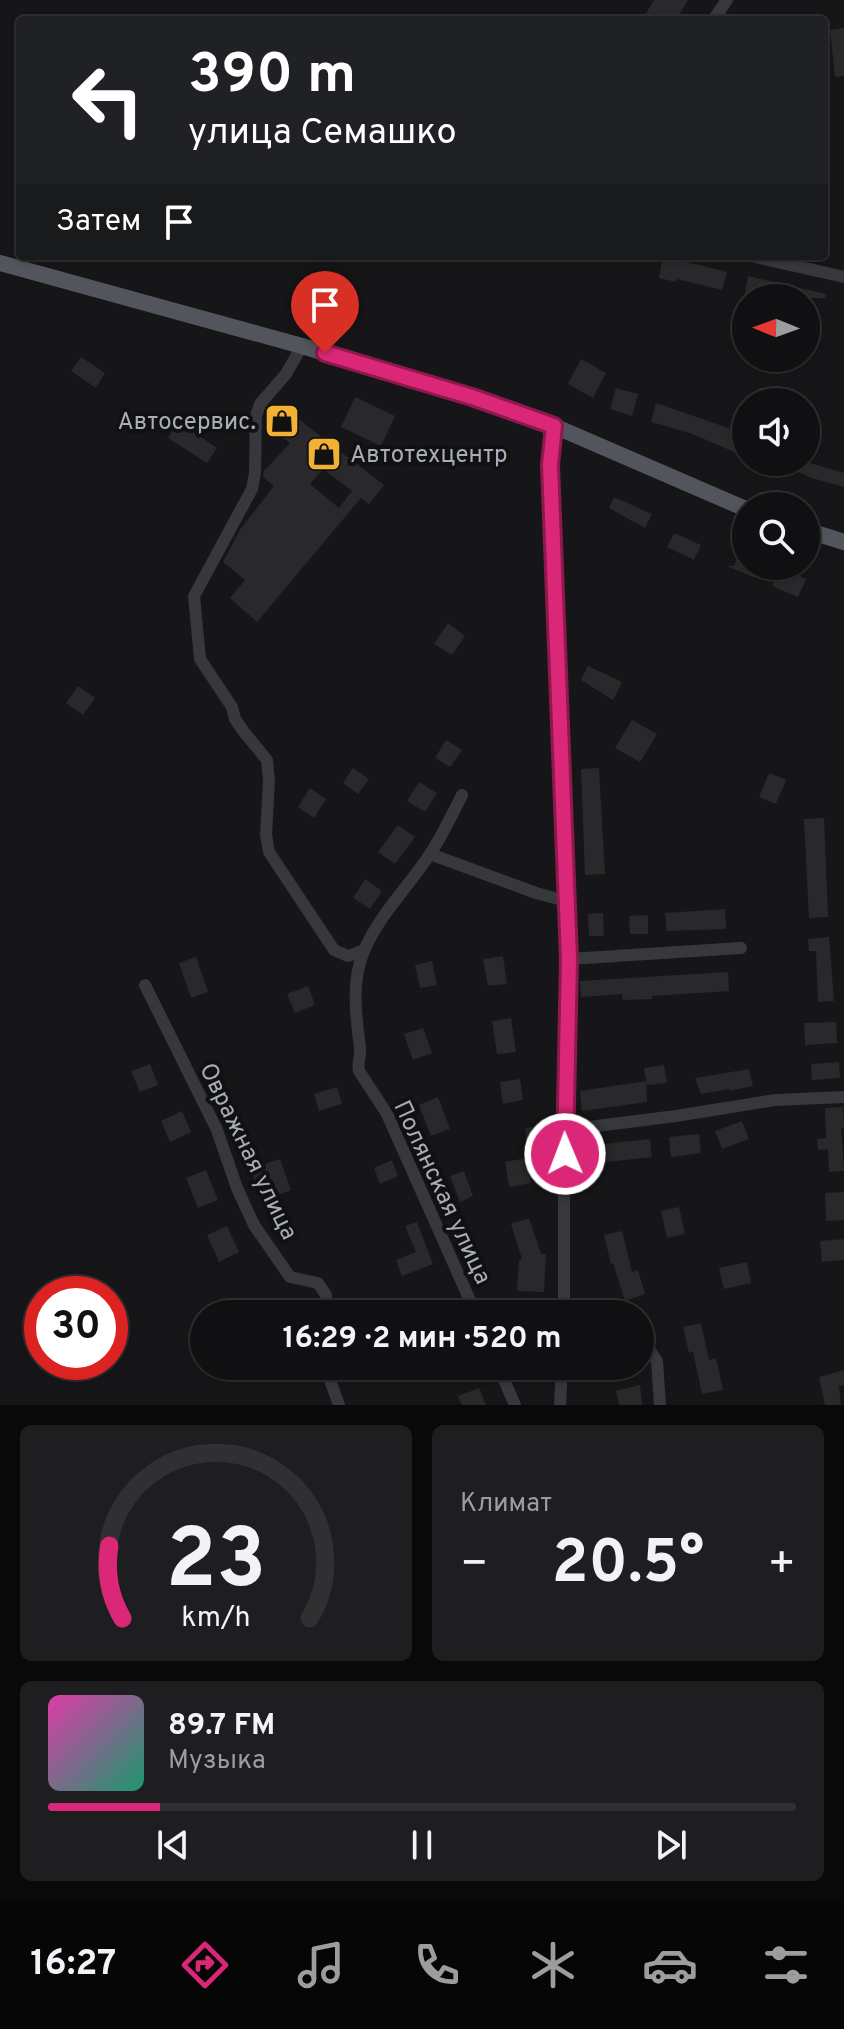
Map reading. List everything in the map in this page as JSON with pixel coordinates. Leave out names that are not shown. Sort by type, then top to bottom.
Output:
[{"type":"main road","points":[[0,263],[302,346],[472,397],[554,426],[732,503]]},
{"type":"main road","points":[[820,534],[844,542]]},
{"type":"street","points":[[769,260],[844,277]]},
{"type":"street","points":[[302,346],[286,374],[260,404],[256,416],[252,489],[194,596],[200,659],[232,707],[235,719],[267,760],[266,835],[269,852],[326,941],[357,972]]},
{"type":"street","points":[[554,426],[550,465],[569,959],[564,1300]]},
{"type":"street","name":"Полянская улица","points":[[462,795],[430,854],[391,906],[364,950],[357,972],[356,1032],[361,1050],[357,1064],[359,1071],[387,1114],[470,1300]]},
{"type":"street","points":[[430,854],[566,901]]},
{"type":"street","points":[[569,959],[741,948]]},
{"type":"street","points":[[342,955],[364,950]]},
{"type":"street","name":"Овражная улица","points":[[145,985],[183,1066],[212,1118],[254,1225],[290,1277],[318,1283],[326,1300]]},
{"type":"street","points":[[565,1130],[775,1100],[844,1097]]},
{"type":"street","points":[[654,1356],[657,1361],[660,1405]]},
{"type":"street","points":[[330,1380],[339,1405]]},
{"type":"street","points":[[504,1380],[515,1405]]},
{"type":"street","points":[[560,1405],[561,1380]]},
{"type":"building","points":[[654,0],[688,0],[678,16],[645,15]]},
{"type":"building","points":[[844,28],[844,76],[835,77],[830,30]]},
{"type":"building","points":[[662,260],[679,260],[727,272],[722,290],[659,278]]},
{"type":"building","points":[[748,276],[783,284],[747,284]]},
{"type":"building","points":[[81,357],[105,373],[96,388],[71,371]]},
{"type":"building","points":[[581,359],[606,373],[593,398],[568,384]]},
{"type":"building","points":[[616,388],[638,394],[632,416],[610,409]]},
{"type":"building","points":[[355,397],[395,416],[381,446],[341,427]]},
{"type":"building","points":[[656,403],[732,429],[732,451],[690,433],[651,422]]},
{"type":"building","points":[[279,404],[384,485],[369,504],[361,498],[257,622],[230,598],[245,580],[223,562],[241,528],[274,486],[263,477],[264,471],[290,443],[265,424]],"holes":[[[323,469],[352,491],[339,508],[310,484]]]},
{"type":"building","points":[[178,422],[217,448],[207,463],[168,438]]},
{"type":"building","points":[[820,466],[844,473],[844,487],[807,476],[820,476]]},
{"type":"building","points":[[614,497],[652,514],[645,528],[609,508]]},
{"type":"building","points":[[674,533],[701,545],[694,560],[667,547]]},
{"type":"building","points":[[775,580],[806,580],[798,597],[772,586]]},
{"type":"building","points":[[448,623],[465,636],[452,655],[434,644]]},
{"type":"building","points":[[588,666],[622,682],[613,700],[581,680]]},
{"type":"building","points":[[78,686],[95,698],[83,715],[66,703]]},
{"type":"building","points":[[632,720],[657,734],[640,762],[615,748]]},
{"type":"building","points":[[446,740],[462,750],[450,767],[435,758]]},
{"type":"building","points":[[353,768],[369,779],[358,794],[343,783]]},
{"type":"building","points":[[599,768],[605,874],[585,875],[581,769]]},
{"type":"building","points":[[769,773],[786,780],[776,804],[759,797]]},
{"type":"building","points":[[419,782],[437,793],[425,812],[407,801]]},
{"type":"building","points":[[310,788],[326,799],[314,818],[298,807]]},
{"type":"building","points":[[824,818],[828,917],[809,918],[804,819]]},
{"type":"building","points":[[398,825],[415,837],[395,864],[378,852]]},
{"type":"building","points":[[365,879],[382,891],[370,909],[353,898]]},
{"type":"building","points":[[725,909],[726,929],[667,931],[665,913]]},
{"type":"building","points":[[603,913],[604,936],[589,936],[588,914]]},
{"type":"building","points":[[648,915],[648,934],[630,934],[629,916]]},
{"type":"building","points":[[829,937],[834,1001],[818,1002],[816,951],[809,951],[808,939]]},
{"type":"building","points":[[503,956],[507,984],[488,986],[483,959]]},
{"type":"building","points":[[196,957],[208,992],[191,998],[179,963]]},
{"type":"building","points":[[432,961],[437,985],[420,988],[415,965]]},
{"type":"building","points":[[728,972],[729,991],[652,996],[652,999],[623,1000],[622,994],[581,997],[580,981]]},
{"type":"building","points":[[308,986],[315,1005],[295,1013],[287,994]]},
{"type":"building","points":[[511,1018],[516,1052],[497,1054],[492,1021]]},
{"type":"building","points":[[836,1022],[837,1043],[805,1045],[804,1023]]},
{"type":"building","points":[[423,1028],[432,1053],[413,1060],[404,1034]]},
{"type":"building","points":[[839,1062],[840,1078],[812,1080],[811,1064]]},
{"type":"building","points":[[150,1064],[158,1085],[140,1092],[131,1071]]},
{"type":"building","points":[[664,1065],[667,1083],[647,1085],[644,1068]]},
{"type":"building","points":[[749,1069],[753,1086],[729,1091],[701,1094],[695,1078]]},
{"type":"building","points":[[520,1079],[523,1100],[503,1104],[500,1082]]},
{"type":"building","points":[[646,1081],[647,1102],[582,1111],[580,1091]]},
{"type":"building","points":[[337,1087],[342,1104],[319,1111],[314,1094]]},
{"type":"building","points":[[438,1097],[450,1129],[431,1136],[419,1105]]},
{"type":"building","points":[[843,1107],[844,1171],[829,1172],[828,1149],[818,1150],[817,1139],[826,1138],[825,1108]]},
{"type":"building","points":[[182,1111],[191,1132],[170,1142],[161,1121]]},
{"type":"building","points":[[742,1121],[749,1139],[722,1149],[715,1131]]},
{"type":"building","points":[[540,1126],[543,1147],[527,1149],[525,1128]]},
{"type":"building","points":[[699,1134],[701,1153],[671,1157],[669,1137]]},
{"type":"building","points":[[650,1139],[652,1157],[579,1165],[577,1147]]},
{"type":"building","points":[[526,1158],[531,1183],[509,1187],[505,1162]]},
{"type":"building","points":[[280,1159],[291,1190],[262,1201],[251,1169]]},
{"type":"building","points":[[392,1160],[398,1176],[380,1184],[374,1168]]},
{"type":"building","points":[[206,1170],[218,1200],[198,1208],[186,1178]]},
{"type":"building","points":[[464,1171],[473,1196],[460,1202],[450,1176]]},
{"type":"building","points":[[844,1192],[844,1220],[826,1221],[825,1193]]},
{"type":"building","points":[[679,1207],[685,1234],[667,1238],[661,1211]]},
{"type":"building","points":[[529,1218],[541,1254],[546,1254],[544,1292],[517,1291],[519,1260],[522,1259],[511,1224]]},
{"type":"building","points":[[417,1222],[433,1264],[402,1276],[396,1260],[416,1252],[405,1226]]},
{"type":"building","points":[[227,1226],[239,1252],[219,1262],[207,1235]]},
{"type":"building","points":[[622,1231],[632,1272],[638,1270],[645,1294],[625,1300],[604,1235]]},
{"type":"building","points":[[844,1239],[844,1260],[822,1262],[820,1241]]},
{"type":"building","points":[[747,1262],[751,1283],[724,1289],[719,1268]]},
{"type":"building","points":[[701,1323],[709,1360],[716,1358],[723,1390],[702,1394],[693,1352],[689,1353],[683,1327]]},
{"type":"building","points":[[844,1370],[844,1385],[839,1386],[841,1405],[825,1405],[819,1377]]},
{"type":"building","points":[[640,1385],[642,1405],[619,1405],[616,1391]]},
{"type":"building","points":[[479,1388],[486,1405],[462,1405],[458,1396]]},
{"type":"place","name":"Автосервис.","points":[[282,421]]},
{"type":"place","name":"Автотехцентр","points":[[324,454]]},
{"type":"route","points":[[325,353],[472,397],[554,426],[550,465],[569,959],[565,1154]]}]
